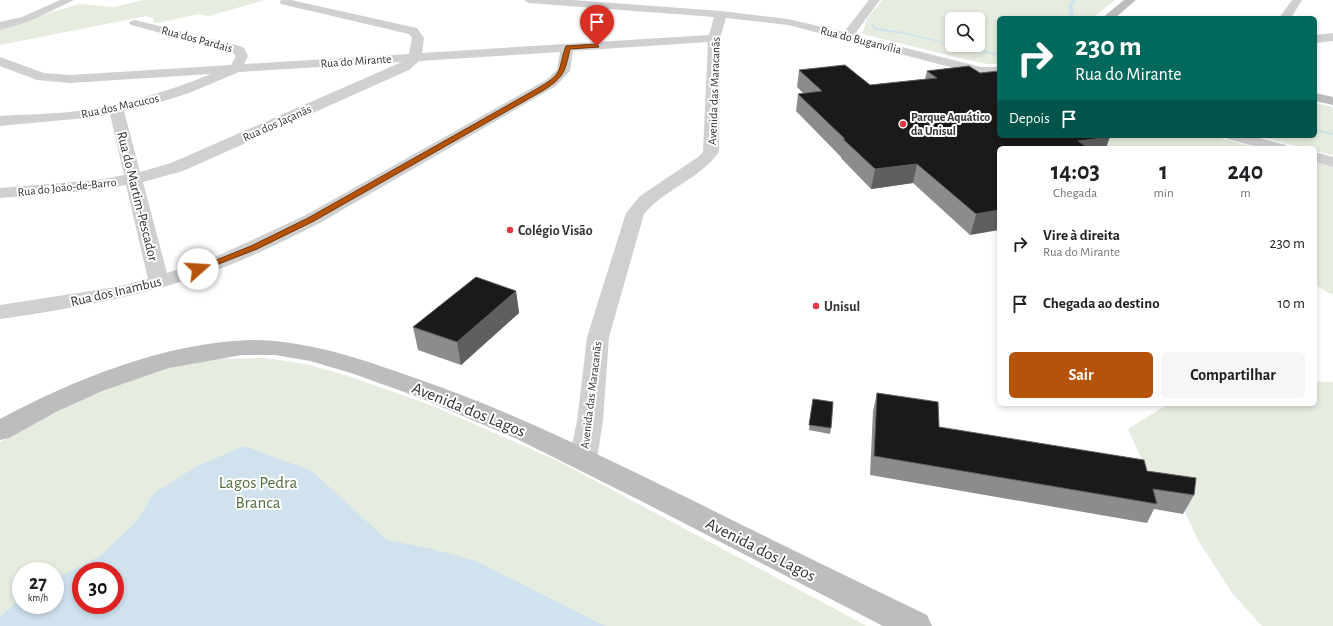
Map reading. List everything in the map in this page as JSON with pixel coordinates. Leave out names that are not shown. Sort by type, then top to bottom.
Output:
[{"type":"main road","points":[[1111,16],[1131,0]]},
{"type":"main road","points":[[1317,97],[1333,101]]},
{"type":"main road","name":"Avenida dos Lagos","points":[[0,431],[35,411],[89,385],[135,369],[211,351],[256,347],[291,349],[335,360],[464,404],[583,460],[915,626]]},
{"type":"street","points":[[0,26],[26,19],[69,0]]},
{"type":"street","points":[[529,0],[607,6],[728,9]]},
{"type":"street","points":[[607,6],[617,0]]},
{"type":"street","points":[[846,36],[875,0]]},
{"type":"street","points":[[1286,16],[1297,0]]},
{"type":"street","points":[[284,2],[413,31],[418,38],[415,57]]},
{"type":"street","name":"Rua do Buganvília","points":[[728,9],[846,36],[981,71],[997,71]]},
{"type":"street","name":"Avenida das Maracanãs","points":[[583,460],[590,421],[598,338],[635,213],[646,200],[704,161],[711,152],[714,38],[728,9]]},
{"type":"street","name":"Rua dos Pardais","points":[[135,23],[236,49],[242,53],[235,69]]},
{"type":"street","points":[[1317,39],[1333,37]]},
{"type":"street","name":"Rua do Mirante","points":[[0,62],[42,77],[61,80],[714,38]]},
{"type":"street","name":"Rua dos Inambus","points":[[0,312],[82,300],[158,282],[220,262],[279,236],[551,83],[563,71],[567,48]]},
{"type":"street","name":"Rua dos Jaçanãs","points":[[134,179],[177,167],[196,159],[404,68],[415,57]]},
{"type":"street","name":"Rua dos Macucos","points":[[0,121],[67,116],[116,109],[166,96],[235,69]]},
{"type":"street","points":[[981,71],[997,75]]},
{"type":"street","name":"Rua do Martim-Pescador","points":[[116,109],[158,282]]},
{"type":"street","points":[[1242,138],[1272,146]]},
{"type":"street","points":[[1317,158],[1333,162]]},
{"type":"street","name":"Rua do João-de-Barro","points":[[0,193],[98,185],[134,179]]},
{"type":"green space","points":[[144,0],[265,0],[209,16],[198,14],[157,23],[153,22],[153,18],[146,16],[0,45],[0,27],[80,4],[114,7]]},
{"type":"green space","points":[[882,0],[1115,0],[1095,16],[997,16],[997,64],[987,64],[862,34],[867,19]]},
{"type":"green space","points":[[1317,103],[1333,107],[1333,155],[1317,151],[1317,146],[1296,146],[1265,138],[1317,138]]},
{"type":"green space","points":[[1082,138],[1220,138],[1251,146],[1093,146]]},
{"type":"green space","points":[[1317,163],[1333,167],[1333,295],[1317,286]]},
{"type":"green space","name":"Lagos Pedra Branca","points":[[264,358],[306,364],[348,376],[433,406],[558,461],[867,626],[0,626],[0,442],[64,408],[105,389],[180,364],[212,359]]},
{"type":"green space","points":[[1317,382],[1333,382],[1333,626],[1262,626],[1232,593],[1198,540],[1181,504],[1144,465],[1128,429],[1165,406],[1317,406]]},
{"type":"water","points":[[244,446],[312,471],[387,540],[432,549],[476,561],[605,626],[0,626],[0,617],[12,606],[12,614],[64,614],[64,574],[72,570],[72,614],[124,614],[124,562],[89,562],[99,557],[137,521],[154,493],[197,466]]},
{"type":"building","name":"Parque Aquático da Unisul","points":[[845,65],[870,85],[937,78],[927,71],[969,66],[980,73],[997,71],[997,138],[1102,138],[1078,141],[1086,146],[997,146],[997,210],[976,214],[917,164],[875,169],[798,94],[822,91],[799,70]]},
{"type":"building","points":[[476,277],[516,291],[457,342],[413,327]]},
{"type":"building","points":[[877,393],[938,402],[939,427],[1144,460],[1147,471],[1196,478],[1194,495],[1153,489],[1157,504],[874,456]]},
{"type":"building","points":[[813,399],[833,402],[831,428],[809,425]]},
{"type":"waterway","points":[[1070,16],[1072,14],[1070,6],[1075,0]]},
{"type":"waterway","points":[[872,25],[875,29],[904,33],[997,55]]},
{"type":"waterway","points":[[1317,130],[1333,134]]},
{"type":"place","name":"Parque Aquático da Unisul","points":[[903,124]]},
{"type":"place","name":"Colégio Visão","points":[[510,230]]},
{"type":"place","name":"Unisul","points":[[816,306]]},
{"type":"route","points":[[198,269],[254,248],[311,220],[551,83],[563,71],[567,48],[597,46]]}]
